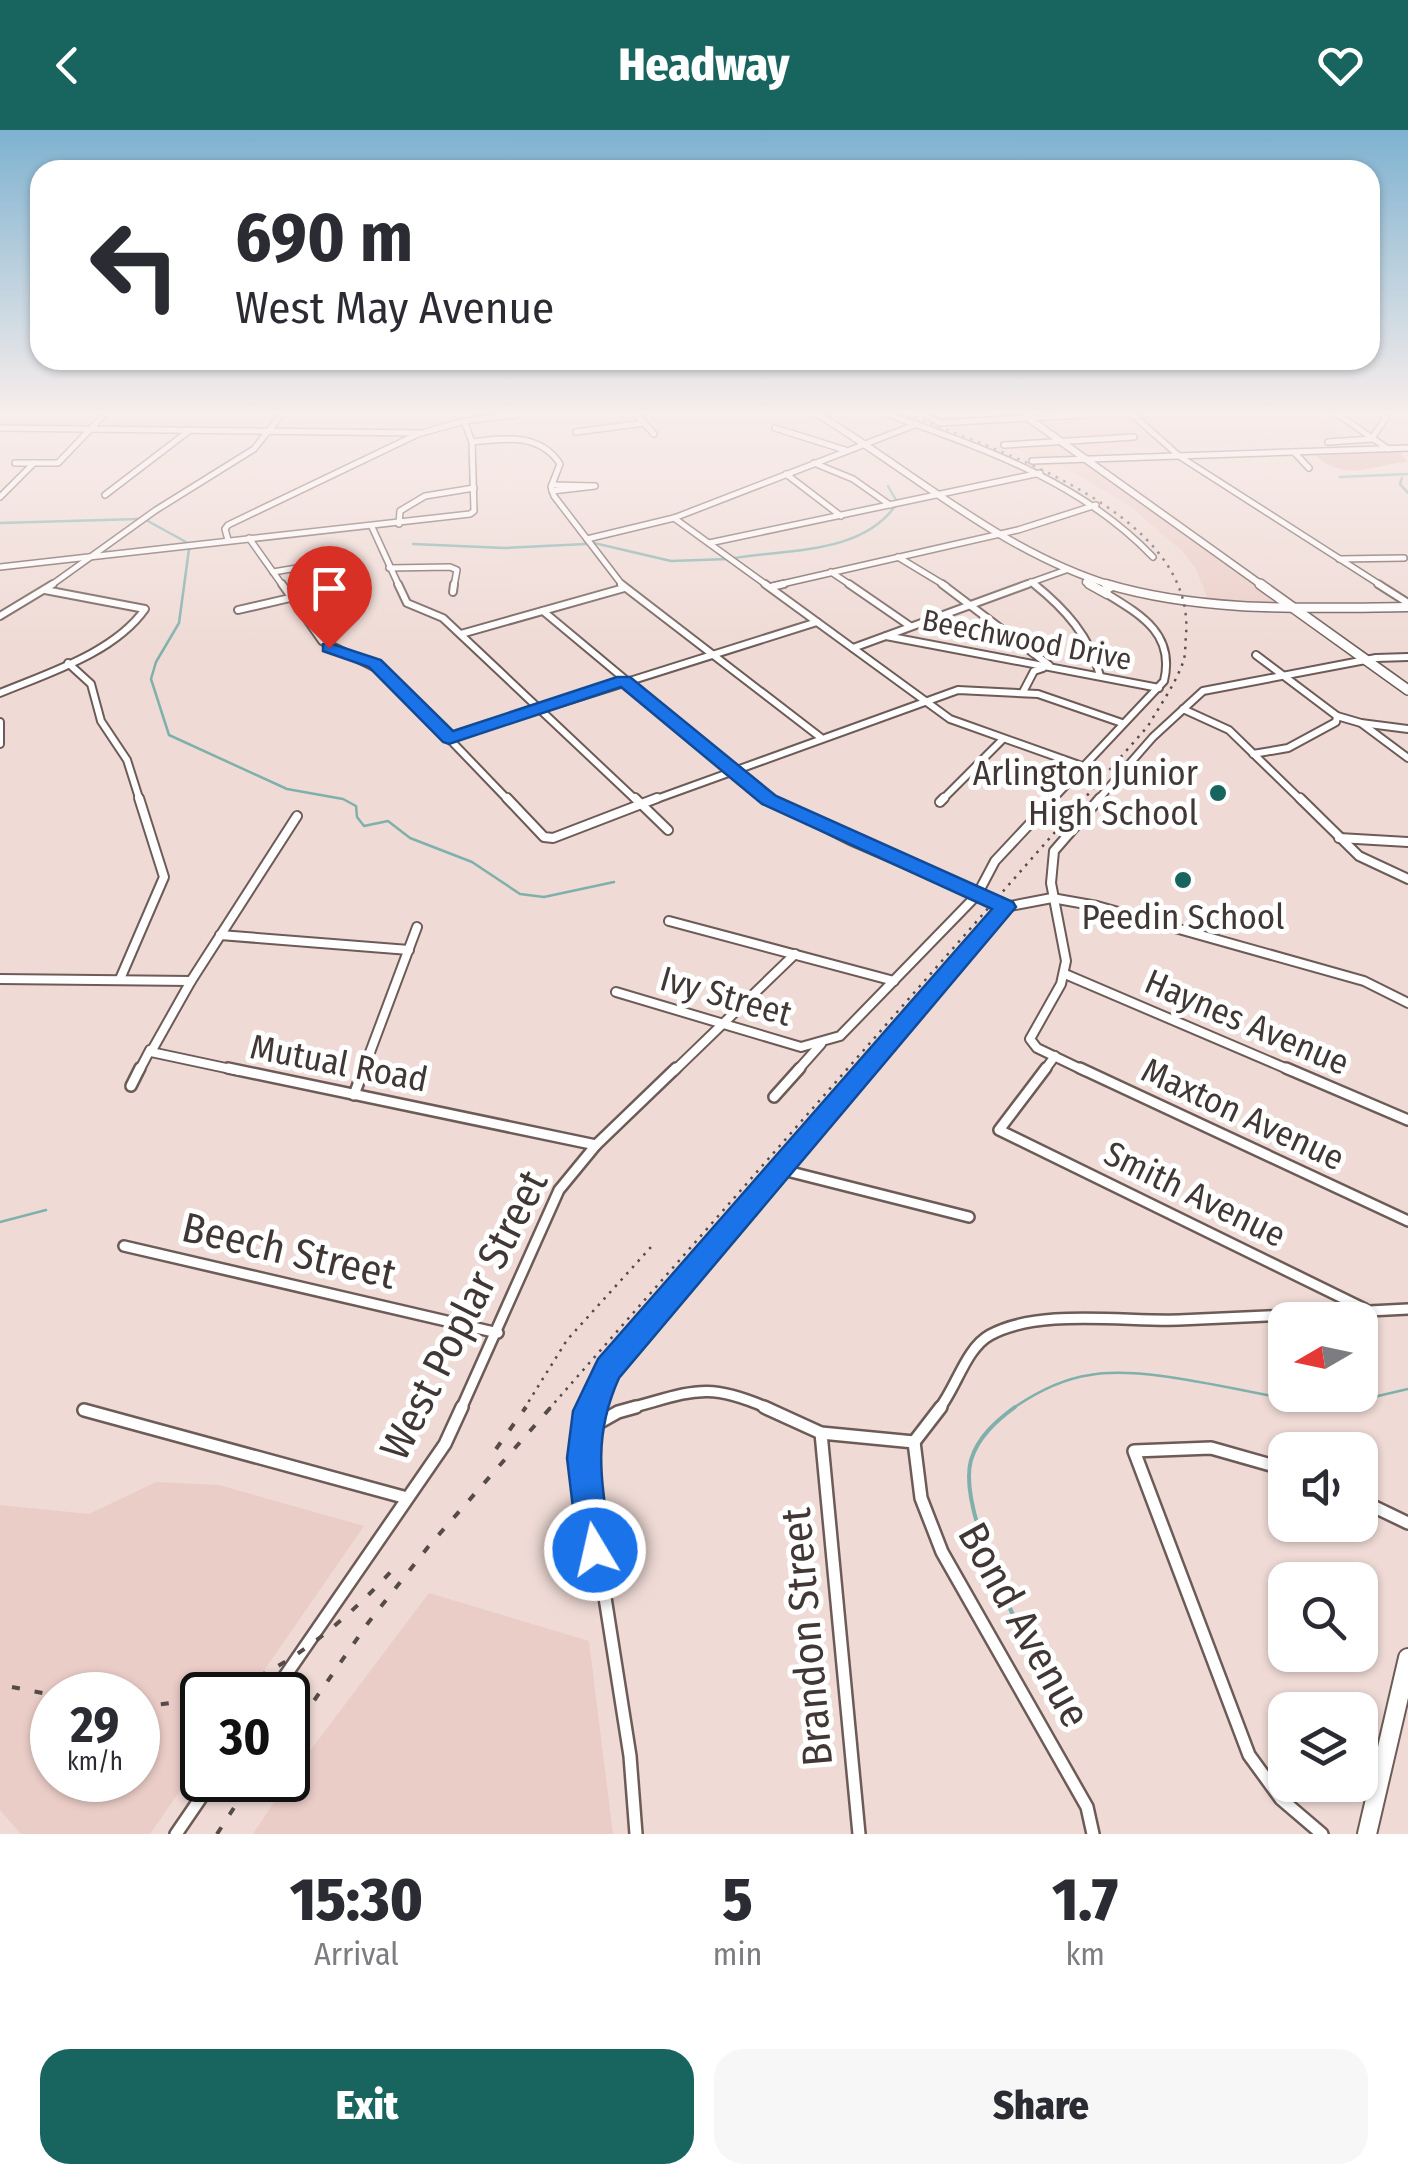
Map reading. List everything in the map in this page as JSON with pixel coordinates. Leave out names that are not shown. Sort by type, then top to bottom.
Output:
[{"type":"main road","points":[[943,495],[1000,534],[1102,588],[1113,586],[1227,606],[1408,605]]},
{"type":"main road","points":[[1135,495],[1408,690]]},
{"type":"main road","points":[[1367,1834],[1407,1666]]},
{"type":"street","points":[[0,616],[45,590],[181,495]]},
{"type":"street","points":[[228,540],[224,529],[228,525],[292,495]]},
{"type":"street","points":[[399,524],[400,511],[433,495]]},
{"type":"street","points":[[0,567],[449,518],[474,511],[474,495]]},
{"type":"street","points":[[556,495],[624,588],[820,737]]},
{"type":"street","points":[[587,539],[674,518],[734,495]]},
{"type":"street","points":[[812,495],[840,516]]},
{"type":"street","points":[[876,495],[890,505]]},
{"type":"street","points":[[709,543],[940,495]]},
{"type":"street","points":[[1078,495],[1124,526],[1154,557]]},
{"type":"street","points":[[1239,495],[1408,605]]},
{"type":"street","points":[[770,588],[1000,534],[1096,505]]},
{"type":"street","points":[[674,518],[958,723],[1082,766]]},
{"type":"street","points":[[372,527],[407,603],[438,614],[461,634],[668,830]]},
{"type":"street","points":[[249,538],[329,648],[375,664],[537,832],[554,838],[820,737],[967,690],[1022,692],[1122,723]]},
{"type":"street","points":[[898,557],[972,604],[1052,668]]},
{"type":"street","points":[[1340,559],[1404,558]]},
{"type":"street","points":[[272,572],[315,565],[340,567]]},
{"type":"street","points":[[389,568],[450,567],[457,570],[453,592]]},
{"type":"street","points":[[853,648],[1069,571]]},
{"type":"street","points":[[831,572],[910,626]]},
{"type":"street","points":[[1032,582],[1074,626],[1096,659],[1100,676]]},
{"type":"street","points":[[461,634],[624,588]]},
{"type":"street","points":[[774,1097],[821,1044],[836,1040],[977,894],[995,861],[1159,688],[1170,662],[1167,642],[1144,618],[1102,588]]},
{"type":"street","points":[[0,694],[68,663],[124,630],[141,618],[145,609],[45,590]]},
{"type":"street","points":[[238,610],[290,598]]},
{"type":"street","points":[[543,612],[732,771],[794,814],[1006,907],[1052,898],[1098,906],[1364,981],[1408,1003]]},
{"type":"street","points":[[449,738],[711,652],[817,622]]},
{"type":"street","name":"Beechwood Drive","points":[[886,636],[1159,688]]},
{"type":"street","points":[[1256,655],[1337,716],[1408,729]]},
{"type":"street","points":[[1055,1056],[1037,1048],[1030,1039],[1066,974],[1052,898],[1050,868],[1055,849],[1182,709],[1208,689],[1366,660],[1408,657]]},
{"type":"street","points":[[68,663],[91,684],[100,721],[128,760],[164,877],[120,979]]},
{"type":"street","points":[[1022,692],[1034,671],[1052,668]]},
{"type":"street","points":[[1182,709],[1229,730],[1364,860],[1408,879]]},
{"type":"street","points":[[1254,754],[1294,745],[1336,722],[1337,716]]},
{"type":"street","points":[[0,722],[0,744]]},
{"type":"street","points":[[1361,723],[1408,758]]},
{"type":"street","points":[[940,802],[1002,740]]},
{"type":"street","points":[[131,1086],[191,981],[297,816]]},
{"type":"street","points":[[1340,838],[1408,842]]},
{"type":"street","points":[[637,1834],[630,1756],[584,1482],[586,1430],[596,1390],[608,1368],[1006,907]]},
{"type":"street","points":[[669,920],[894,982]]},
{"type":"street","points":[[354,1094],[417,927]]},
{"type":"street","points":[[220,935],[409,950]]},
{"type":"street","name":"West Poplar Street","points":[[288,1672],[445,1444],[498,1334],[559,1190],[596,1145],[795,954]]},
{"type":"street","name":"Haynes Avenue","points":[[1066,974],[1408,1120]]},
{"type":"street","points":[[0,978],[191,981]]},
{"type":"street","name":"Ivy Street","points":[[616,992],[801,1047],[821,1044]]},
{"type":"street","name":"Mutual Road","points":[[150,1050],[159,1056],[596,1145]]},
{"type":"street","name":"Smith Avenue","points":[[1055,1056],[998,1130],[1350,1302]]},
{"type":"street","name":"Maxton Avenue","points":[[1055,1056],[1408,1220]]},
{"type":"street","points":[[779,1169],[969,1217]]},
{"type":"street","name":"Beech Street","points":[[124,1246],[498,1334]]},
{"type":"street","points":[[1378,1310],[1408,1309]]},
{"type":"street","points":[[586,1430],[618,1412],[704,1388],[743,1397],[822,1433],[914,1442],[945,1402],[977,1346],[987,1336],[1010,1326],[1055,1320],[1268,1315]]},
{"type":"street","points":[[84,1410],[407,1498]]},
{"type":"street","name":"Brandon Street","points":[[822,1433],[858,1834]]},
{"type":"street","name":"Bond Avenue","points":[[914,1442],[913,1459],[920,1488],[941,1549],[1087,1807],[1093,1834]]},
{"type":"street","points":[[1268,1463],[1222,1447],[1134,1451],[1249,1755],[1266,1782],[1301,1819],[1322,1834]]},
{"type":"street","points":[[1378,1509],[1408,1523]]},
{"type":"street","points":[[176,1834],[198,1802]]},
{"type":"shaded area","points":[[1110,495],[1127,495],[1279,604],[1209,602],[1196,569],[1183,552]]},
{"type":"shaded area","points":[[156,1482],[219,1485],[364,1526],[263,1672],[180,1672],[180,1791],[150,1834],[21,1834],[0,1810],[0,1505],[89,1514]]},
{"type":"shaded area","points":[[429,1593],[589,1641],[613,1834],[253,1834],[274,1802],[310,1802],[310,1751]]},
{"type":"waterway","points":[[893,495],[896,500]]},
{"type":"waterway","points":[[735,558],[844,541],[882,521],[896,505]]},
{"type":"waterway","points":[[0,523],[138,519]]},
{"type":"waterway","points":[[146,520],[186,542]]},
{"type":"waterway","points":[[594,543],[671,561],[728,559]]},
{"type":"waterway","points":[[413,544],[505,548],[586,544]]},
{"type":"waterway","points":[[189,549],[179,623],[156,662],[151,679],[169,735],[287,789],[343,799],[356,806],[357,817],[364,826],[388,821],[410,838],[472,862],[520,894],[544,897],[614,882]]},
{"type":"waterway","points":[[0,1222],[46,1210]]},
{"type":"waterway","points":[[1014,1407],[1059,1383],[1115,1373],[1173,1377],[1322,1404],[1348,1403],[1408,1389]]},
{"type":"waterway","points":[[1014,1407],[978,1444],[969,1480],[972,1505],[990,1562],[1036,1660]]},
{"type":"railway","points":[[549,1409],[1148,726],[1171,689],[1183,662],[1186,635],[1181,592],[1160,554],[1126,521],[1087,495]]},
{"type":"railway","points":[[524,1409],[567,1340],[651,1247]]},
{"type":"railway","points":[[496,1449],[526,1407]]},
{"type":"railway","points":[[310,1706],[428,1547],[551,1407]]},
{"type":"railway","points":[[268,1672],[335,1625],[396,1566]]},
{"type":"railway","points":[[12,1687],[30,1691]]},
{"type":"railway","points":[[160,1704],[180,1702]]},
{"type":"railway","points":[[217,1834],[238,1802]]},
{"type":"place","name":"Arlington Junior High School","points":[[1218,793]]},
{"type":"place","name":"Peedin School","points":[[1183,880]]},
{"type":"route","points":[[329,648],[375,664],[449,738],[624,681],[769,800],[1006,907],[608,1368],[589,1411],[583,1458],[595,1550]]}]
